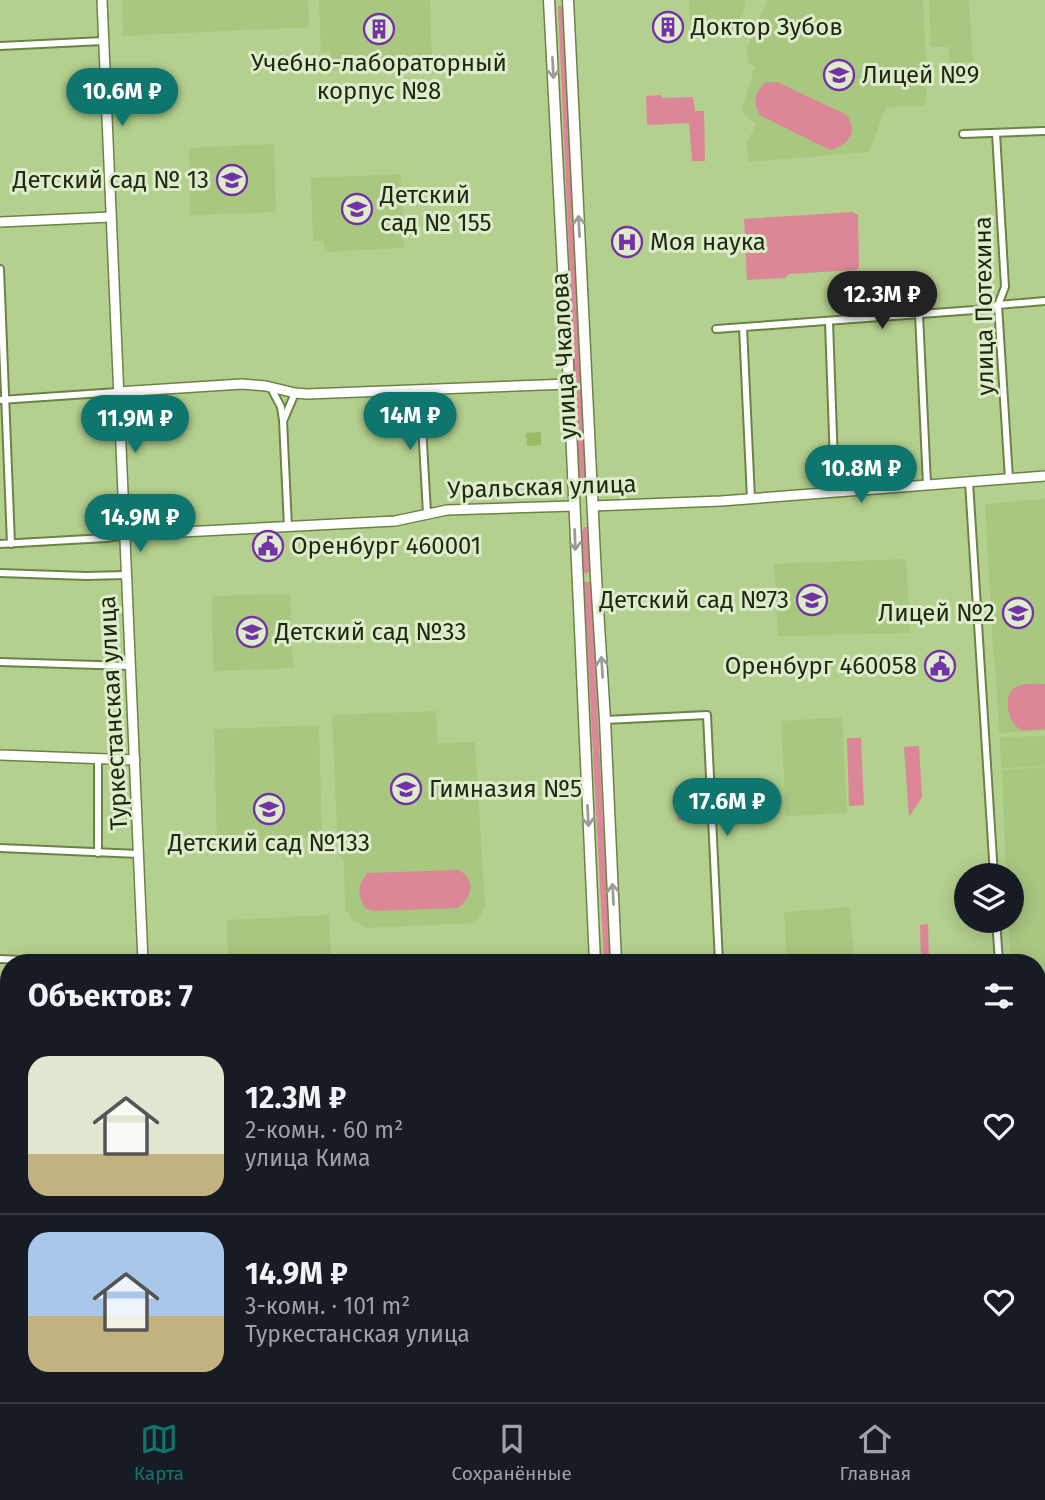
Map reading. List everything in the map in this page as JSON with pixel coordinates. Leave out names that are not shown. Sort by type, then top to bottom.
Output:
[{"type":"main road","name":"улица Чкалова","points":[[549,0],[595,954]]},
{"type":"main road","name":"улица Чкалова","points":[[568,0],[616,954]]},
{"type":"main road","name":"Уральская улица","points":[[574,506],[593,506]]},
{"type":"main road","points":[[577,578],[596,577]]},
{"type":"street","name":"Туркестанская улица","points":[[102,0],[143,954]]},
{"type":"street","points":[[0,46],[103,41]]},
{"type":"street","points":[[963,134],[1045,131]]},
{"type":"street","name":"улица Потехина","points":[[996,133],[1006,287],[998,305],[1009,479]]},
{"type":"street","points":[[0,222],[111,217]]},
{"type":"street","points":[[0,269],[3,400],[11,544]]},
{"type":"street","points":[[716,328],[988,309],[998,305],[1045,301]]},
{"type":"street","points":[[919,314],[927,485]]},
{"type":"street","points":[[829,321],[835,492]]},
{"type":"street","points":[[743,327],[751,499]]},
{"type":"street","points":[[3,400],[229,384],[253,384],[295,393],[569,384]]},
{"type":"street","points":[[271,388],[281,407],[283,420],[288,527]]},
{"type":"street","points":[[420,390],[427,513]]},
{"type":"street","points":[[283,420],[295,393]]},
{"type":"street","name":"Уральская улица","points":[[593,506],[751,499],[1045,476]]},
{"type":"street","points":[[969,482],[993,863]]},
{"type":"street","name":"Уральская улица","points":[[0,544],[394,521],[447,510],[574,506]]},
{"type":"street","points":[[0,573],[126,575]]},
{"type":"street","points":[[0,662],[130,666]]},
{"type":"street","points":[[605,720],[707,715],[719,954]]},
{"type":"street","points":[[0,755],[135,760]]},
{"type":"street","points":[[97,759],[98,853]]},
{"type":"street","points":[[0,848],[139,854]]},
{"type":"street","points":[[997,933],[998,954]]},
{"type":"shaded area","points":[[122,0],[308,0],[309,27],[123,36]]},
{"type":"shaded area","points":[[319,0],[430,0],[432,67],[332,71],[331,52],[321,52]]},
{"type":"shaded area","points":[[689,0],[746,0],[744,10],[730,36],[691,38]]},
{"type":"shaded area","name":"Лицей №9","points":[[767,0],[923,0],[927,84],[925,106],[886,107],[869,152],[748,162],[747,143],[756,124],[744,114],[742,107],[755,67],[747,62],[746,51]]},
{"type":"shaded area","points":[[929,0],[969,0],[973,62],[950,63],[948,47],[931,47]]},
{"type":"shaded area","points":[[558,6],[563,6],[586,481],[579,481]]},
{"type":"shaded area","points":[[777,82],[847,115],[852,128],[847,141],[830,150],[761,116],[755,103],[758,92],[764,83]]},
{"type":"shaded area","points":[[661,95],[662,98],[693,97],[695,111],[704,111],[705,161],[692,161],[689,123],[647,125],[646,96]]},
{"type":"shaded area","name":"Детский сад № 13","points":[[274,144],[276,212],[190,215],[189,148]]},
{"type":"shaded area","name":"Детский сад № 155","points":[[401,174],[404,248],[324,252],[324,241],[313,241],[311,178]]},
{"type":"shaded area","points":[[853,212],[858,215],[859,267],[856,270],[789,274],[785,278],[747,280],[744,219]]},
{"type":"shaded area","points":[[541,432],[541,445],[527,446],[526,433]]},
{"type":"shaded area","name":"Лицей №2","points":[[1045,499],[1045,731],[999,733],[985,504]]},
{"type":"shaded area","points":[[584,527],[587,527],[590,571],[586,574],[583,572],[580,536]]},
{"type":"shaded area","points":[[906,559],[910,633],[778,636],[774,564]]},
{"type":"shaded area","points":[[584,582],[591,582],[610,954],[604,954]]},
{"type":"shaded area","name":"Детский сад №33","points":[[290,594],[293,668],[213,671],[212,596]]},
{"type":"shaded area","points":[[1045,684],[1045,729],[1017,728],[1009,712],[1009,694],[1015,687]]},
{"type":"shaded area","name":"Гимназия №5","points":[[436,711],[438,743],[475,742],[485,906],[482,914],[473,923],[365,928],[352,919],[345,909],[344,862],[338,852],[332,715]]},
{"type":"shaded area","points":[[842,717],[847,813],[786,816],[781,721]]},
{"type":"shaded area","name":"Детский сад №133","points":[[319,725],[322,837],[217,842],[214,729]]},
{"type":"shaded area","points":[[1045,736],[1045,766],[1001,768],[1000,737]]},
{"type":"shaded area","points":[[847,738],[861,738],[864,805],[849,806]]},
{"type":"shaded area","points":[[919,746],[922,797],[909,817],[904,747]]},
{"type":"shaded area","points":[[1045,767],[1045,954],[1010,954],[1009,933],[1024,933],[1024,863],[1006,863],[1002,770]]},
{"type":"shaded area","points":[[702,785],[705,818],[678,821],[675,787]]},
{"type":"shaded area","points":[[458,870],[468,878],[470,889],[466,899],[457,908],[373,911],[365,908],[359,890],[367,873]]},
{"type":"shaded area","points":[[850,907],[853,954],[787,954],[784,912]]},
{"type":"shaded area","points":[[329,915],[331,954],[228,954],[227,920]]},
{"type":"shaded area","points":[[928,924],[929,954],[921,954],[920,925]]},
{"type":"place","name":"Доктор Зубов","points":[[668,27]]},
{"type":"place","name":"Учебно-лабораторный корпус №8","points":[[379,29]]},
{"type":"place","name":"Лицей №9","points":[[839,75]]},
{"type":"place","name":"Детский сад № 13","points":[[232,180]]},
{"type":"place","name":"Детский сад № 155","points":[[357,209]]},
{"type":"place","name":"Моя наука","points":[[627,242]]},
{"type":"place","name":"Оренбург 460001","points":[[268,546]]},
{"type":"place","name":"Детский сад №73","points":[[812,600]]},
{"type":"place","name":"Лицей №2","points":[[1018,613]]},
{"type":"place","name":"Детский сад №33","points":[[252,632]]},
{"type":"place","name":"Оренбург 460058","points":[[940,666]]},
{"type":"place","name":"Гимназия №5","points":[[406,789]]},
{"type":"place","name":"Детский сад №133","points":[[269,809]]}]
